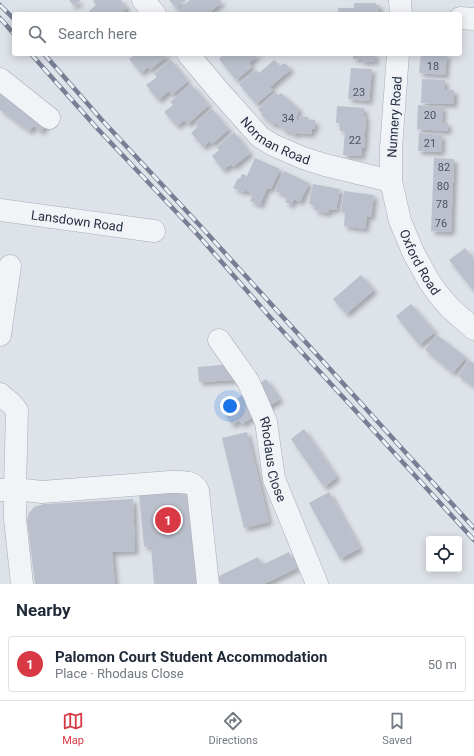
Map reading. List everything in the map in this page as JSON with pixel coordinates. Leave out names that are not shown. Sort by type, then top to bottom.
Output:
[{"type":"street","points":[[143,0],[153,12]]},
{"type":"street","points":[[400,0],[401,12]]},
{"type":"street","points":[[462,18],[474,19]]},
{"type":"street","name":"Norman Road","points":[[190,56],[260,137],[273,145],[303,158],[325,165],[391,181]]},
{"type":"street","name":"Nunnery Road","points":[[391,181],[391,148],[398,56]]},
{"type":"street","points":[[0,79],[49,118]]},
{"type":"street","name":"Oxford Road","points":[[391,181],[400,221],[421,267],[438,294],[450,308],[474,328]]},
{"type":"street","name":"Lansdown Road","points":[[0,210],[154,231]]},
{"type":"street","points":[[0,335],[10,266]]},
{"type":"street","name":"Rhodaus Close","points":[[219,340],[248,381],[266,422],[274,479],[317,584]]},
{"type":"street","points":[[0,394],[8,402],[14,405],[17,411],[7,490],[15,519],[22,584]]},
{"type":"street","points":[[7,490],[42,492],[170,482],[185,482],[192,484],[198,491],[208,584]]},
{"type":"building","points":[[69,0],[81,0],[74,6]]},
{"type":"building","points":[[121,0],[127,8],[122,12],[90,12],[96,5],[93,1]]},
{"type":"building","points":[[169,0],[186,0],[176,8]]},
{"type":"building","points":[[190,0],[220,0],[222,2],[211,11],[212,12],[180,12],[178,10]]},
{"type":"building","points":[[354,3],[376,3],[376,5],[379,5],[379,12],[338,12],[338,8],[354,8]]},
{"type":"building","points":[[133,56],[167,56],[150,70],[148,67],[141,73],[129,59]]},
{"type":"building","points":[[222,56],[257,56],[249,63],[252,67],[236,80],[219,59]]},
{"type":"building","points":[[353,56],[375,56],[375,61],[362,62],[362,59],[353,59]]},
{"type":"building","points":[[421,56],[447,56],[445,75],[419,73]]},
{"type":"building","points":[[171,60],[188,81],[172,95],[169,91],[158,100],[146,85],[157,77],[154,74]]},
{"type":"building","points":[[274,60],[280,66],[285,63],[291,69],[270,87],[273,90],[256,104],[239,84],[256,70],[259,73]]},
{"type":"building","points":[[351,68],[372,69],[369,101],[348,99]]},
{"type":"building","points":[[422,79],[445,80],[445,90],[454,90],[454,104],[421,103]]},
{"type":"building","points":[[191,84],[209,105],[188,124],[184,120],[177,126],[164,112],[173,105],[170,102]]},
{"type":"building","points":[[0,86],[47,122],[41,132],[34,126],[29,131],[0,110]]},
{"type":"building","points":[[275,93],[278,95],[281,93],[299,109],[296,119],[299,121],[300,116],[308,117],[308,120],[315,120],[315,129],[312,129],[311,134],[298,133],[299,131],[295,135],[289,131],[287,132],[276,123],[273,125],[261,115],[262,113],[258,110],[268,98]]},
{"type":"building","points":[[418,105],[443,107],[442,123],[448,123],[448,131],[417,129]]},
{"type":"building","points":[[337,106],[364,108],[364,116],[366,116],[362,156],[343,155],[345,131],[340,131],[340,123],[336,123]]},
{"type":"building","points":[[212,109],[229,129],[212,144],[210,141],[203,147],[191,133],[198,126],[195,123]]},
{"type":"building","points":[[234,132],[250,153],[233,167],[231,164],[223,170],[212,156],[219,150],[217,147]]},
{"type":"building","points":[[419,133],[442,135],[441,152],[418,151]]},
{"type":"building","points":[[255,158],[280,169],[271,189],[267,188],[260,205],[250,201],[253,194],[245,190],[244,192],[233,188],[238,178],[240,179],[242,174],[247,176]]},
{"type":"building","points":[[434,158],[454,159],[451,232],[431,231]]},
{"type":"building","points":[[284,171],[309,183],[300,202],[294,199],[291,205],[285,202],[288,196],[275,191]]},
{"type":"building","points":[[313,184],[340,189],[336,210],[329,209],[328,213],[314,210],[315,206],[309,204]]},
{"type":"building","points":[[344,191],[374,195],[371,217],[367,216],[365,229],[344,226],[345,213],[341,212]]},
{"type":"building","points":[[465,248],[474,260],[474,288],[472,289],[449,260]]},
{"type":"building","points":[[361,275],[374,290],[346,314],[333,299]]},
{"type":"building","points":[[411,304],[435,332],[419,345],[396,316]]},
{"type":"building","points":[[437,335],[466,357],[453,373],[425,350]]},
{"type":"building","points":[[469,360],[474,363],[474,386],[458,376]]},
{"type":"building","points":[[233,364],[234,380],[199,382],[198,367]]},
{"type":"building","points":[[266,379],[280,399],[242,424],[239,420],[232,425],[222,409]]},
{"type":"building","points":[[304,429],[337,477],[324,487],[291,439]]},
{"type":"building","points":[[247,432],[269,522],[244,528],[222,438]]},
{"type":"building","points":[[191,488],[199,584],[154,584],[151,546],[144,547],[139,493]]},
{"type":"building","points":[[329,492],[360,548],[340,559],[309,503]]},
{"type":"building","points":[[133,499],[135,551],[112,552],[115,584],[35,584],[27,520],[29,513],[34,507],[44,504]]},
{"type":"building","points":[[289,552],[297,568],[264,584],[221,584],[217,577],[258,557],[262,565]]},
{"type":"railway","points":[[0,5],[12,17]]},
{"type":"railway","points":[[0,18],[12,32]]},
{"type":"railway","points":[[33,56],[95,126],[198,235],[276,324],[474,540]]},
{"type":"railway","points":[[46,56],[101,119],[205,231],[474,528]]},
{"type":"place","name":"Palomon Court Student Accommodation","points":[[168,520]]}]
